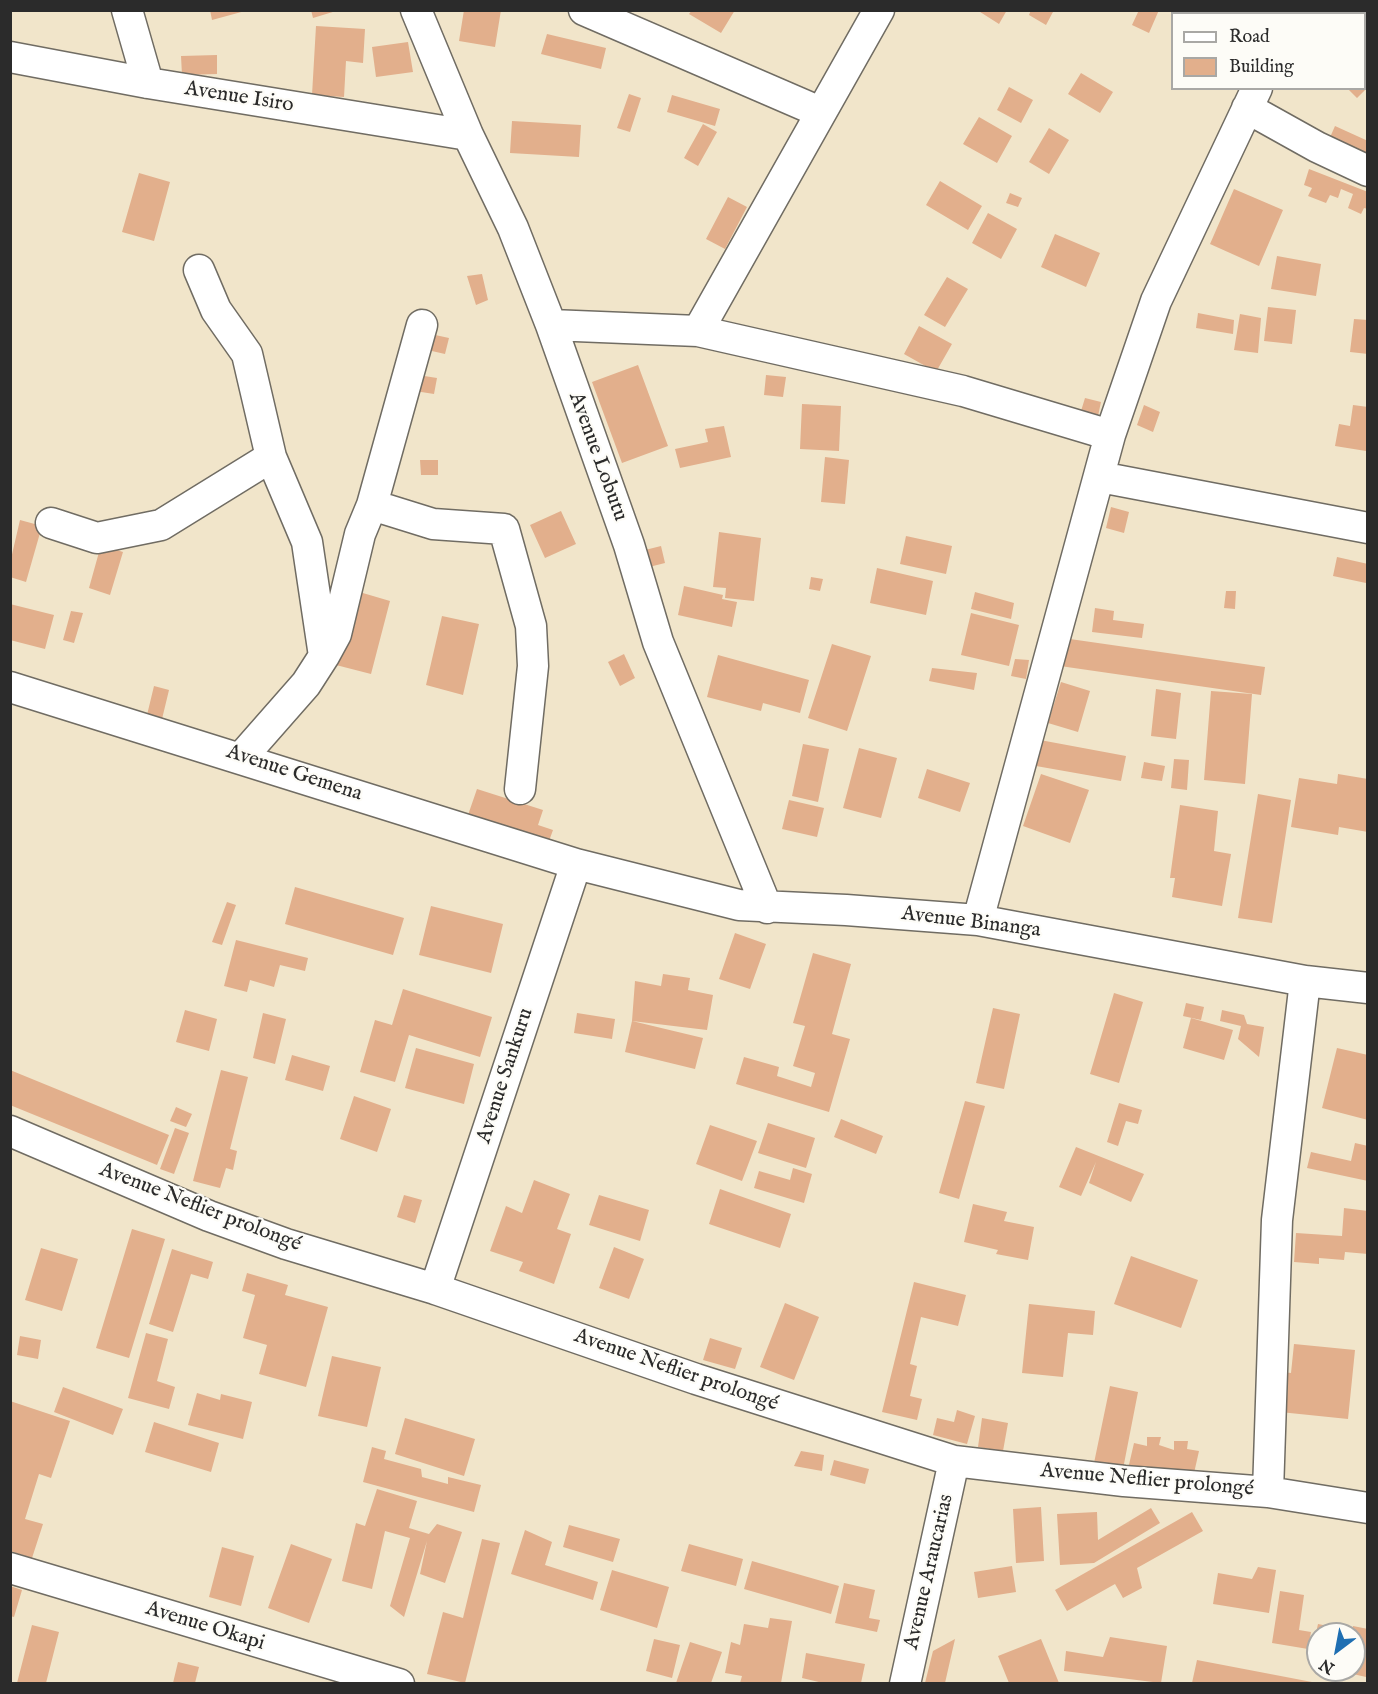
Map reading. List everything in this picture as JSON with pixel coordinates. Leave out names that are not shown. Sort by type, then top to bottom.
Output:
[{"type":"street","points":[[127,10],[148,83]]},
{"type":"street","name":"Avenue Lobutu","points":[[416,10],[468,135],[513,228],[551,325],[629,545],[658,642],[766,908]]},
{"type":"street","points":[[584,10],[820,112]]},
{"type":"street","points":[[698,331],[879,10]]},
{"type":"street","name":"Avenue Isiro","points":[[10,57],[148,83],[468,135]]},
{"type":"street","points":[[978,920],[1110,435],[1156,301],[1252,98],[1317,147],[1368,171]]},
{"type":"street","points":[[198,270],[216,309],[247,354],[271,457],[307,542],[324,656]]},
{"type":"street","points":[[242,758],[306,684],[336,634],[360,534],[372,505],[422,325]]},
{"type":"street","points":[[551,325],[698,331],[963,391],[1110,435]]},
{"type":"street","points":[[51,523],[97,537],[161,525],[271,457]]},
{"type":"street","points":[[1100,477],[1368,528]]},
{"type":"street","points":[[372,505],[433,524],[504,529],[531,626],[533,656],[520,789]]},
{"type":"street","name":"Avenue Gemena","points":[[10,687],[576,864]]},
{"type":"street","name":"Avenue Binanga","points":[[576,864],[740,905],[766,908],[825,908],[978,920],[1305,981],[1368,988]]},
{"type":"street","name":"Avenue Sankuru","points":[[435,1289],[576,864]]},
{"type":"street","points":[[1268,1492],[1277,1220],[1305,981]]},
{"type":"street","name":"Avenue Neflier prolongé","points":[[10,1131],[209,1216],[286,1244],[435,1289],[696,1380],[954,1461],[1124,1481],[1268,1492],[1368,1508]]},
{"type":"street","name":"Avenue Araucarias","points":[[905,1683],[954,1461]]},
{"type":"street","name":"Avenue Okapi","points":[[10,1568],[399,1683]]},
{"type":"building","points":[[210,10],[245,10],[245,11],[212,20]]},
{"type":"building","points":[[311,10],[336,10],[336,11],[313,18]]},
{"type":"building","points":[[464,10],[501,10],[495,47],[459,41]]},
{"type":"building","points":[[692,10],[735,10],[721,33],[689,14]]},
{"type":"building","points":[[977,10],[1007,10],[999,24]]},
{"type":"building","points":[[1031,10],[1054,10],[1046,25],[1029,15]]},
{"type":"building","points":[[1139,10],[1159,10],[1149,33],[1132,25]]},
{"type":"building","points":[[316,26],[365,29],[363,63],[346,61],[344,97],[312,95]]},
{"type":"building","points":[[547,34],[606,48],[601,69],[541,54]]},
{"type":"building","points":[[408,42],[413,72],[376,77],[372,47]]},
{"type":"building","points":[[217,55],[217,74],[182,75],[181,56]]},
{"type":"building","points":[[1366,65],[1368,66],[1368,87],[1366,89]]},
{"type":"building","points":[[1081,73],[1113,92],[1100,113],[1068,94]]},
{"type":"building","points":[[1009,87],[1033,100],[1021,123],[997,110]]},
{"type":"building","points":[[1349,90],[1365,90],[1357,98]]},
{"type":"building","points":[[629,94],[641,98],[630,132],[617,128]]},
{"type":"building","points":[[672,95],[720,109],[715,126],[667,112]]},
{"type":"building","points":[[979,117],[1012,136],[997,163],[963,144]]},
{"type":"building","points":[[512,121],[581,125],[579,157],[510,153]]},
{"type":"building","points":[[703,124],[717,132],[698,166],[684,158]]},
{"type":"building","points":[[1335,126],[1368,141],[1368,160],[1328,142]]},
{"type":"building","points":[[1049,128],[1069,140],[1049,174],[1029,162]]},
{"type":"building","points":[[1309,169],[1368,192],[1368,209],[1364,208],[1361,214],[1348,208],[1353,194],[1341,189],[1338,198],[1330,195],[1326,203],[1308,196],[1312,188],[1304,185]]},
{"type":"building","points":[[139,173],[170,182],[154,241],[122,232]]},
{"type":"building","points":[[940,181],[982,206],[968,230],[926,205]]},
{"type":"building","points":[[1234,189],[1283,210],[1259,266],[1210,244]]},
{"type":"building","points":[[1010,193],[1022,198],[1018,207],[1006,203]]},
{"type":"building","points":[[728,197],[747,207],[725,249],[706,239]]},
{"type":"building","points":[[988,213],[1017,229],[1001,259],[972,243]]},
{"type":"building","points":[[1055,234],[1100,253],[1086,287],[1041,267]]},
{"type":"building","points":[[1277,256],[1321,264],[1316,296],[1271,289]]},
{"type":"building","points":[[482,274],[488,300],[476,305],[467,276]]},
{"type":"building","points":[[947,277],[968,289],[945,327],[924,315]]},
{"type":"building","points":[[1268,307],[1296,310],[1292,344],[1264,341]]},
{"type":"building","points":[[1198,313],[1234,320],[1233,334],[1196,328]]},
{"type":"building","points":[[1240,314],[1261,318],[1258,353],[1234,350]]},
{"type":"building","points":[[1354,319],[1368,320],[1368,354],[1350,352]]},
{"type":"building","points":[[919,326],[952,344],[936,372],[904,354]]},
{"type":"building","points":[[426,333],[449,338],[445,354],[423,349]]},
{"type":"building","points":[[638,365],[668,446],[622,463],[592,382]]},
{"type":"building","points":[[418,375],[437,378],[434,394],[415,391]]},
{"type":"building","points":[[766,375],[786,377],[783,397],[764,395]]},
{"type":"building","points":[[1085,398],[1101,402],[1098,416],[1081,411]]},
{"type":"building","points":[[802,404],[841,406],[839,451],[800,449]]},
{"type":"building","points":[[1144,405],[1160,412],[1153,432],[1137,425]]},
{"type":"building","points":[[1353,405],[1368,407],[1366,451],[1335,446],[1339,424],[1350,426]]},
{"type":"building","points":[[724,426],[731,457],[680,468],[675,449],[708,442],[705,429]]},
{"type":"building","points":[[825,457],[849,460],[845,504],[821,502]]},
{"type":"building","points":[[420,460],[438,460],[438,475],[421,475]]},
{"type":"building","points":[[1111,507],[1129,512],[1124,533],[1106,528]]},
{"type":"building","points":[[561,511],[576,544],[545,558],[530,525]]},
{"type":"building","points":[[20,520],[42,526],[26,582],[10,577],[10,563]]},
{"type":"building","points":[[719,532],[761,538],[754,601],[725,598],[726,588],[713,587]]},
{"type":"building","points":[[906,536],[952,546],[946,574],[900,564]]},
{"type":"building","points":[[101,545],[123,552],[110,595],[89,588]]},
{"type":"building","points":[[661,546],[665,563],[645,568],[641,551]]},
{"type":"building","points":[[1337,557],[1368,564],[1366,583],[1333,576]]},
{"type":"building","points":[[877,568],[933,581],[926,615],[870,603]]},
{"type":"building","points":[[811,577],[823,579],[820,591],[809,589]]},
{"type":"building","points":[[684,586],[723,595],[722,599],[737,602],[732,627],[678,615]]},
{"type":"building","points":[[356,591],[390,601],[371,674],[336,665]]},
{"type":"building","points":[[1226,591],[1236,591],[1235,609],[1224,608]]},
{"type":"building","points":[[975,592],[1014,603],[1011,619],[971,609]]},
{"type":"building","points":[[10,604],[54,615],[45,649],[10,640]]},
{"type":"building","points":[[1095,608],[1114,611],[1113,620],[1144,624],[1142,638],[1092,632]]},
{"type":"building","points":[[71,611],[83,613],[74,643],[63,640]]},
{"type":"building","points":[[971,613],[1019,625],[1009,666],[961,655]]},
{"type":"building","points":[[442,616],[479,624],[463,695],[426,685]]},
{"type":"building","points":[[1063,638],[1265,667],[1261,695],[1060,666]]},
{"type":"building","points":[[832,644],[871,656],[847,731],[808,718]]},
{"type":"building","points":[[624,654],[635,678],[620,686],[608,662]]},
{"type":"building","points":[[718,655],[809,680],[800,713],[763,703],[761,711],[707,697]]},
{"type":"building","points":[[1015,659],[1029,660],[1026,679],[1011,676]]},
{"type":"building","points":[[932,668],[977,673],[974,690],[929,681]]},
{"type":"building","points":[[1061,682],[1090,691],[1078,732],[1048,723]]},
{"type":"building","points":[[154,686],[169,690],[162,719],[147,715]]},
{"type":"building","points":[[1156,689],[1181,693],[1176,739],[1151,736]]},
{"type":"building","points":[[1211,691],[1252,694],[1245,784],[1204,780]]},
{"type":"building","points":[[1040,740],[1126,756],[1121,781],[1036,766]]},
{"type":"building","points":[[803,744],[829,749],[818,802],[792,796]]},
{"type":"building","points":[[859,748],[897,758],[881,818],[843,808]]},
{"type":"building","points":[[1174,759],[1189,760],[1187,790],[1171,788]]},
{"type":"building","points":[[1144,762],[1165,766],[1162,781],[1141,778]]},
{"type":"building","points":[[927,769],[970,783],[960,812],[918,798]]},
{"type":"building","points":[[1041,774],[1089,790],[1070,843],[1023,826]]},
{"type":"building","points":[[1338,774],[1368,779],[1368,832],[1339,827],[1338,835],[1291,827],[1299,778],[1337,784]]},
{"type":"building","points":[[477,789],[543,810],[538,825],[553,830],[549,841],[468,815]]},
{"type":"building","points":[[1258,794],[1291,800],[1272,923],[1238,918]]},
{"type":"building","points":[[789,800],[824,808],[817,837],[782,829]]},
{"type":"building","points":[[1180,805],[1218,811],[1214,851],[1231,854],[1222,906],[1172,897],[1175,878],[1170,878]]},
{"type":"building","points":[[295,887],[404,918],[393,955],[285,924]]},
{"type":"building","points":[[227,902],[236,905],[222,945],[212,942]]},
{"type":"building","points":[[431,906],[503,924],[491,973],[419,955]]},
{"type":"building","points":[[735,933],[766,944],[750,989],[719,979]]},
{"type":"building","points":[[236,940],[308,958],[305,971],[280,965],[274,987],[250,980],[247,992],[224,986]]},
{"type":"building","points":[[813,953],[851,964],[832,1034],[850,1039],[829,1112],[736,1084],[744,1057],[779,1067],[777,1076],[811,1087],[815,1073],[793,1066],[805,1026],[793,1023]]},
{"type":"building","points":[[663,974],[690,978],[688,990],[713,995],[707,1030],[632,1021],[635,981],[661,986]]},
{"type":"building","points":[[403,989],[492,1017],[480,1057],[409,1035],[395,1082],[360,1072],[375,1020],[392,1025]]},
{"type":"building","points":[[1114,993],[1143,1002],[1119,1083],[1090,1074]]},
{"type":"building","points":[[1186,1003],[1204,1007],[1201,1020],[1183,1016]]},
{"type":"building","points":[[993,1008],[1020,1014],[1004,1089],[976,1083]]},
{"type":"building","points":[[185,1010],[217,1019],[209,1051],[176,1042]]},
{"type":"building","points":[[1222,1010],[1244,1015],[1247,1024],[1264,1027],[1259,1057],[1238,1039],[1241,1026],[1220,1021]]},
{"type":"building","points":[[263,1013],[286,1019],[275,1064],[253,1058]]},
{"type":"building","points":[[577,1013],[615,1019],[612,1039],[574,1033]]},
{"type":"building","points":[[1191,1018],[1233,1030],[1224,1060],[1183,1048]]},
{"type":"building","points":[[632,1021],[703,1038],[695,1069],[625,1052]]},
{"type":"building","points":[[416,1048],[474,1064],[464,1104],[405,1088]]},
{"type":"building","points":[[1337,1048],[1368,1055],[1368,1120],[1322,1108]]},
{"type":"building","points":[[292,1055],[330,1066],[323,1091],[285,1080]]},
{"type":"building","points":[[10,1070],[169,1135],[157,1165],[10,1105]]},
{"type":"building","points":[[221,1070],[248,1077],[230,1149],[237,1151],[233,1170],[226,1168],[220,1188],[193,1181]]},
{"type":"building","points":[[354,1096],[391,1109],[377,1152],[340,1139]]},
{"type":"building","points":[[965,1101],[985,1106],[959,1199],[939,1193]]},
{"type":"building","points":[[1119,1103],[1142,1110],[1138,1124],[1126,1121],[1118,1146],[1107,1142]]},
{"type":"building","points":[[176,1107],[192,1114],[186,1127],[170,1121]]},
{"type":"building","points":[[841,1119],[883,1136],[876,1154],[834,1137]]},
{"type":"building","points":[[768,1123],[815,1138],[806,1168],[758,1153]]},
{"type":"building","points":[[710,1125],[757,1141],[742,1181],[696,1164]]},
{"type":"building","points":[[175,1128],[189,1133],[174,1174],[160,1169]]},
{"type":"building","points":[[1355,1143],[1368,1146],[1368,1181],[1307,1168],[1311,1152],[1351,1161]]},
{"type":"building","points":[[1076,1147],[1144,1174],[1131,1202],[1089,1183],[1096,1162],[1081,1196],[1059,1187]]},
{"type":"building","points":[[793,1168],[812,1174],[804,1203],[754,1188],[759,1171],[790,1180]]},
{"type":"building","points":[[534,1180],[570,1194],[557,1229],[571,1234],[554,1284],[519,1271],[523,1262],[490,1251],[506,1206],[522,1213]]},
{"type":"building","points":[[720,1189],[791,1214],[780,1248],[709,1224]]},
{"type":"building","points":[[404,1195],[422,1200],[415,1223],[397,1217]]},
{"type":"building","points":[[599,1195],[649,1210],[640,1241],[589,1225]]},
{"type":"building","points":[[973,1204],[1007,1212],[1004,1221],[1034,1227],[1028,1260],[996,1254],[998,1250],[964,1242]]},
{"type":"building","points":[[1344,1208],[1368,1211],[1368,1254],[1345,1252],[1344,1260],[1319,1258],[1319,1264],[1294,1262],[1296,1233],[1342,1236]]},
{"type":"building","points":[[132,1229],[165,1239],[129,1358],[96,1348]]},
{"type":"building","points":[[614,1247],[644,1259],[629,1299],[599,1288]]},
{"type":"building","points":[[41,1248],[78,1259],[62,1311],[25,1300]]},
{"type":"building","points":[[172,1249],[213,1262],[208,1279],[191,1274],[173,1332],[149,1324]]},
{"type":"building","points":[[1131,1256],[1198,1280],[1181,1328],[1114,1304]]},
{"type":"building","points":[[247,1273],[288,1285],[285,1295],[328,1307],[306,1387],[259,1374],[267,1345],[243,1338],[255,1295],[242,1291]]},
{"type":"building","points":[[914,1282],[966,1295],[958,1326],[921,1317],[910,1364],[917,1366],[910,1396],[922,1399],[917,1420],[882,1412]]},
{"type":"building","points":[[785,1303],[819,1317],[794,1380],[760,1367]]},
{"type":"building","points":[[1029,1304],[1095,1311],[1093,1335],[1068,1333],[1063,1377],[1022,1373]]},
{"type":"building","points":[[146,1333],[168,1339],[157,1381],[175,1387],[169,1409],[128,1398]]},
{"type":"building","points":[[20,1336],[41,1340],[38,1359],[17,1355]]},
{"type":"building","points":[[710,1338],[742,1348],[735,1369],[703,1360]]},
{"type":"building","points":[[1294,1344],[1355,1350],[1348,1419],[1280,1412],[1283,1372],[1291,1373]]},
{"type":"building","points":[[332,1356],[381,1367],[367,1427],[318,1416]]},
{"type":"building","points":[[1110,1386],[1138,1392],[1123,1469],[1094,1463]]},
{"type":"building","points":[[63,1387],[123,1409],[113,1435],[54,1412]]},
{"type":"building","points":[[197,1393],[220,1400],[221,1394],[252,1402],[243,1439],[188,1425]]},
{"type":"building","points":[[10,1401],[70,1421],[51,1478],[39,1474],[25,1519],[43,1524],[32,1558],[10,1551]]},
{"type":"building","points":[[957,1410],[975,1416],[967,1444],[933,1435],[937,1418],[954,1422]]},
{"type":"building","points":[[405,1418],[475,1439],[464,1476],[395,1454]]},
{"type":"building","points":[[982,1418],[1008,1423],[1003,1451],[978,1447]]},
{"type":"building","points":[[154,1422],[219,1443],[211,1472],[145,1452]]},
{"type":"building","points":[[1147,1437],[1161,1437],[1159,1445],[1174,1450],[1174,1441],[1188,1441],[1187,1449],[1199,1451],[1192,1482],[1128,1469],[1134,1443],[1147,1446]]},
{"type":"building","points":[[372,1447],[386,1451],[384,1459],[421,1469],[422,1477],[448,1484],[448,1477],[481,1485],[474,1512],[363,1482]]},
{"type":"building","points":[[801,1451],[824,1455],[822,1471],[794,1466]]},
{"type":"building","points":[[834,1460],[869,1469],[865,1484],[830,1475]]},
{"type":"building","points":[[377,1489],[417,1501],[409,1528],[429,1534],[437,1524],[462,1532],[445,1583],[420,1574],[427,1541],[404,1617],[390,1606],[410,1538],[385,1531],[372,1589],[342,1581],[356,1523],[365,1526]]},
{"type":"building","points":[[1041,1507],[1044,1561],[1016,1563],[1013,1509]]},
{"type":"building","points":[[1151,1508],[1160,1523],[1094,1563],[1060,1565],[1057,1514],[1097,1512],[1098,1540]]},
{"type":"building","points":[[1192,1512],[1203,1531],[1137,1568],[1142,1588],[1123,1598],[1115,1584],[1067,1611],[1055,1590]]},
{"type":"building","points":[[569,1525],[620,1539],[613,1562],[563,1547]]},
{"type":"building","points":[[525,1530],[552,1542],[545,1565],[598,1582],[593,1600],[511,1574]]},
{"type":"building","points":[[482,1539],[500,1543],[465,1683],[427,1674],[443,1612],[463,1618]]},
{"type":"building","points":[[291,1544],[332,1559],[309,1623],[268,1608]]},
{"type":"building","points":[[689,1544],[743,1559],[736,1586],[681,1571]]},
{"type":"building","points":[[222,1547],[254,1556],[241,1606],[209,1597]]},
{"type":"building","points":[[752,1561],[839,1586],[831,1614],[744,1589]]},
{"type":"building","points":[[1012,1566],[1016,1592],[978,1598],[974,1572]]},
{"type":"building","points":[[1258,1567],[1276,1570],[1269,1613],[1213,1604],[1218,1573],[1252,1579]]},
{"type":"building","points":[[612,1570],[669,1587],[657,1628],[600,1610]]},
{"type":"building","points":[[844,1583],[875,1590],[869,1618],[880,1620],[877,1632],[835,1623]]},
{"type":"building","points":[[10,1586],[22,1590],[14,1617],[10,1616]]},
{"type":"building","points":[[1280,1591],[1304,1595],[1299,1630],[1306,1631],[1306,1649],[1272,1643]]},
{"type":"building","points":[[770,1618],[792,1621],[781,1683],[740,1683],[742,1676],[725,1673],[731,1642],[740,1645],[744,1624],[768,1628]]},
{"type":"building","points":[[32,1625],[59,1632],[46,1683],[17,1683]]},
{"type":"building","points":[[1366,1629],[1368,1629],[1366,1677]]},
{"type":"building","points":[[1110,1637],[1167,1646],[1161,1683],[1064,1671],[1066,1651],[1103,1657]]},
{"type":"building","points":[[654,1639],[680,1645],[672,1678],[646,1671]]},
{"type":"building","points":[[955,1639],[945,1683],[925,1683],[933,1651]]},
{"type":"building","points":[[1041,1639],[1059,1683],[1009,1683],[998,1656]]},
{"type":"building","points":[[690,1642],[722,1652],[711,1683],[676,1683]]},
{"type":"building","points":[[806,1653],[865,1664],[861,1683],[823,1683],[802,1678]]},
{"type":"building","points":[[1197,1660],[1312,1682],[1312,1683],[1192,1683]]},
{"type":"building","points":[[178,1662],[199,1667],[195,1683],[173,1683]]}]
